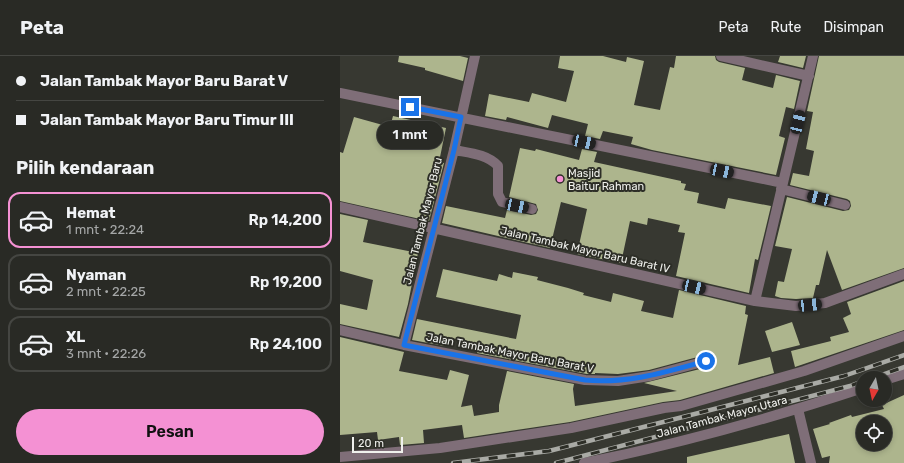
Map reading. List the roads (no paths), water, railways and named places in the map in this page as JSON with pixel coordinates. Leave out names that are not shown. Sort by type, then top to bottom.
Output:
[{"type":"street","name":"Jalan Tambak Mayor Baru","points":[[404,345],[454,150],[475,56]]},
{"type":"street","points":[[721,56],[809,76]]},
{"type":"street","points":[[755,301],[813,56]]},
{"type":"street","points":[[340,93],[461,117],[782,186],[845,205]]},
{"type":"street","points":[[454,150],[487,158],[493,161],[498,166],[498,194],[502,202],[532,209]]},
{"type":"street","name":"Jalan Tambak Mayor Baru Barat IV","points":[[340,206],[755,301],[796,306],[825,303],[904,274]]},
{"type":"street","name":"Jalan Tambak Mayor Baru Barat V","points":[[340,330],[404,345],[585,380],[604,382],[650,376],[706,361]]},
{"type":"street","points":[[340,457],[440,448],[571,428],[664,408],[681,406],[804,371],[904,336]]},
{"type":"street","points":[[892,378],[904,374]]},
{"type":"street","name":"Jalan Tambak Mayor Utara","points":[[584,463],[689,440],[798,409],[856,390]]},
{"type":"street","points":[[798,409],[811,463]]},
{"type":"railway","points":[[453,463],[549,451],[844,376],[904,355]]},
{"type":"railway","points":[[892,371],[904,367]]},
{"type":"railway","points":[[556,463],[856,384]]},
{"type":"place","name":"Masjid Baitur Rahman","points":[[560,179]]}]
